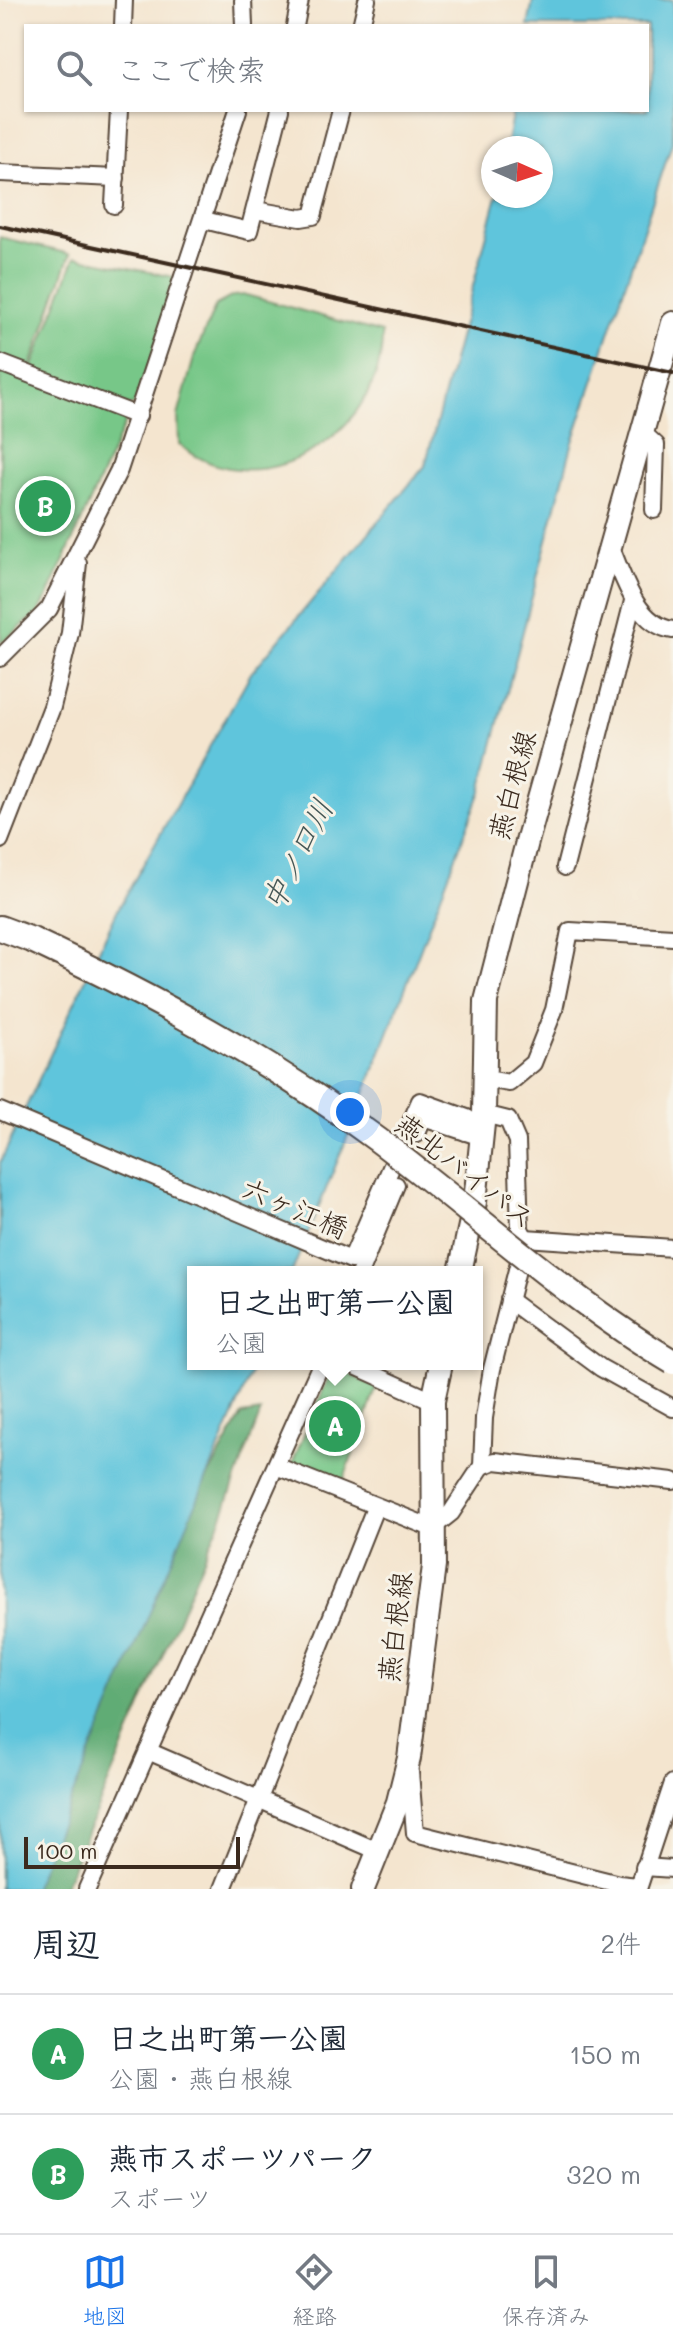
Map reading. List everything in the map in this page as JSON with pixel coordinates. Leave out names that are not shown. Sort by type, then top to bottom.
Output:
[{"type":"highway","name":"燕北バイパス","points":[[0,928],[32,940],[139,992],[270,1067],[376,1138],[574,1297],[673,1362]]},
{"type":"main road","name":"燕白根線","points":[[461,1266],[475,1202],[477,1128],[486,1079],[486,1001],[673,323]]},
{"type":"main road","name":"燕白根線","points":[[363,1889],[380,1852],[409,1758],[434,1566],[433,1401],[440,1370]]},
{"type":"street","points":[[123,24],[124,0]]},
{"type":"street","points":[[243,0],[244,24]]},
{"type":"street","points":[[295,24],[300,0]]},
{"type":"street","points":[[361,24],[367,0]]},
{"type":"street","points":[[114,205],[119,112]]},
{"type":"street","points":[[0,658],[49,609],[119,470],[237,112]]},
{"type":"street","points":[[204,220],[249,231],[280,112]]},
{"type":"street","points":[[255,210],[301,218],[313,216],[340,112]]},
{"type":"street","points":[[0,173],[116,178]]},
{"type":"street","points":[[0,363],[138,416]]},
{"type":"street","points":[[643,433],[656,445],[654,510]]},
{"type":"street","points":[[610,545],[633,601],[662,629],[673,630]]},
{"type":"street","points":[[0,840],[52,707],[70,633],[79,553]]},
{"type":"street","points":[[565,867],[633,601]]},
{"type":"street","points":[[486,1079],[509,1083],[533,1063],[554,1010],[570,931],[673,937]]},
{"type":"street","name":"六ヶ江橋","points":[[0,1111],[355,1266],[420,1101],[467,1118],[477,1128]]},
{"type":"street","points":[[276,1466],[375,1508],[432,1528],[451,1513],[482,1466],[484,1418],[525,1238],[520,1229],[517,1141],[508,1120],[477,1128]]},
{"type":"street","points":[[525,1238],[673,1248]]},
{"type":"street","points":[[509,1300],[601,1368],[673,1408]]},
{"type":"street","points":[[87,1889],[318,1370]]},
{"type":"street","points":[[364,1370],[433,1401]]},
{"type":"street","points":[[482,1466],[495,1461],[673,1481]]},
{"type":"street","points":[[223,1889],[375,1508]]},
{"type":"street","points":[[148,1751],[380,1852]]},
{"type":"street","points":[[409,1758],[415,1833],[638,1887],[673,1783]]},
{"type":"street","points":[[644,1867],[673,1869]]},
{"type":"green space","points":[[0,237],[70,254],[29,371],[0,359]]},
{"type":"green space","points":[[75,257],[179,278],[137,402],[130,406],[31,371]]},
{"type":"green space","points":[[246,295],[382,333],[377,369],[363,401],[340,429],[312,451],[280,465],[245,470],[211,463],[179,444],[178,416],[195,354],[216,305],[233,296]]},
{"type":"green space","points":[[0,368],[128,416],[48,596],[38,613],[1,643]]},
{"type":"green space","points":[[332,1370],[340,1370],[377,1387],[341,1487],[291,1466]]},
{"type":"green space","points":[[261,1412],[221,1519],[63,1889],[21,1889],[178,1531],[242,1415]]},
{"type":"water","name":"中ノ口川","points":[[533,0],[673,0],[673,140],[572,445],[481,791],[358,1111],[294,1266],[187,1266],[187,1370],[252,1370],[33,1889],[0,1889],[0,1163],[117,911],[251,673],[425,466],[494,208],[553,208],[553,136],[508,136],[513,112],[649,112],[649,24],[528,24]]},
{"type":"railway","points":[[0,226],[673,373]]},
{"type":"place","name":"燕市スポーツパーク","points":[[45,506]]},
{"type":"place","name":"日之出町第一公園","points":[[335,1426]]}]
